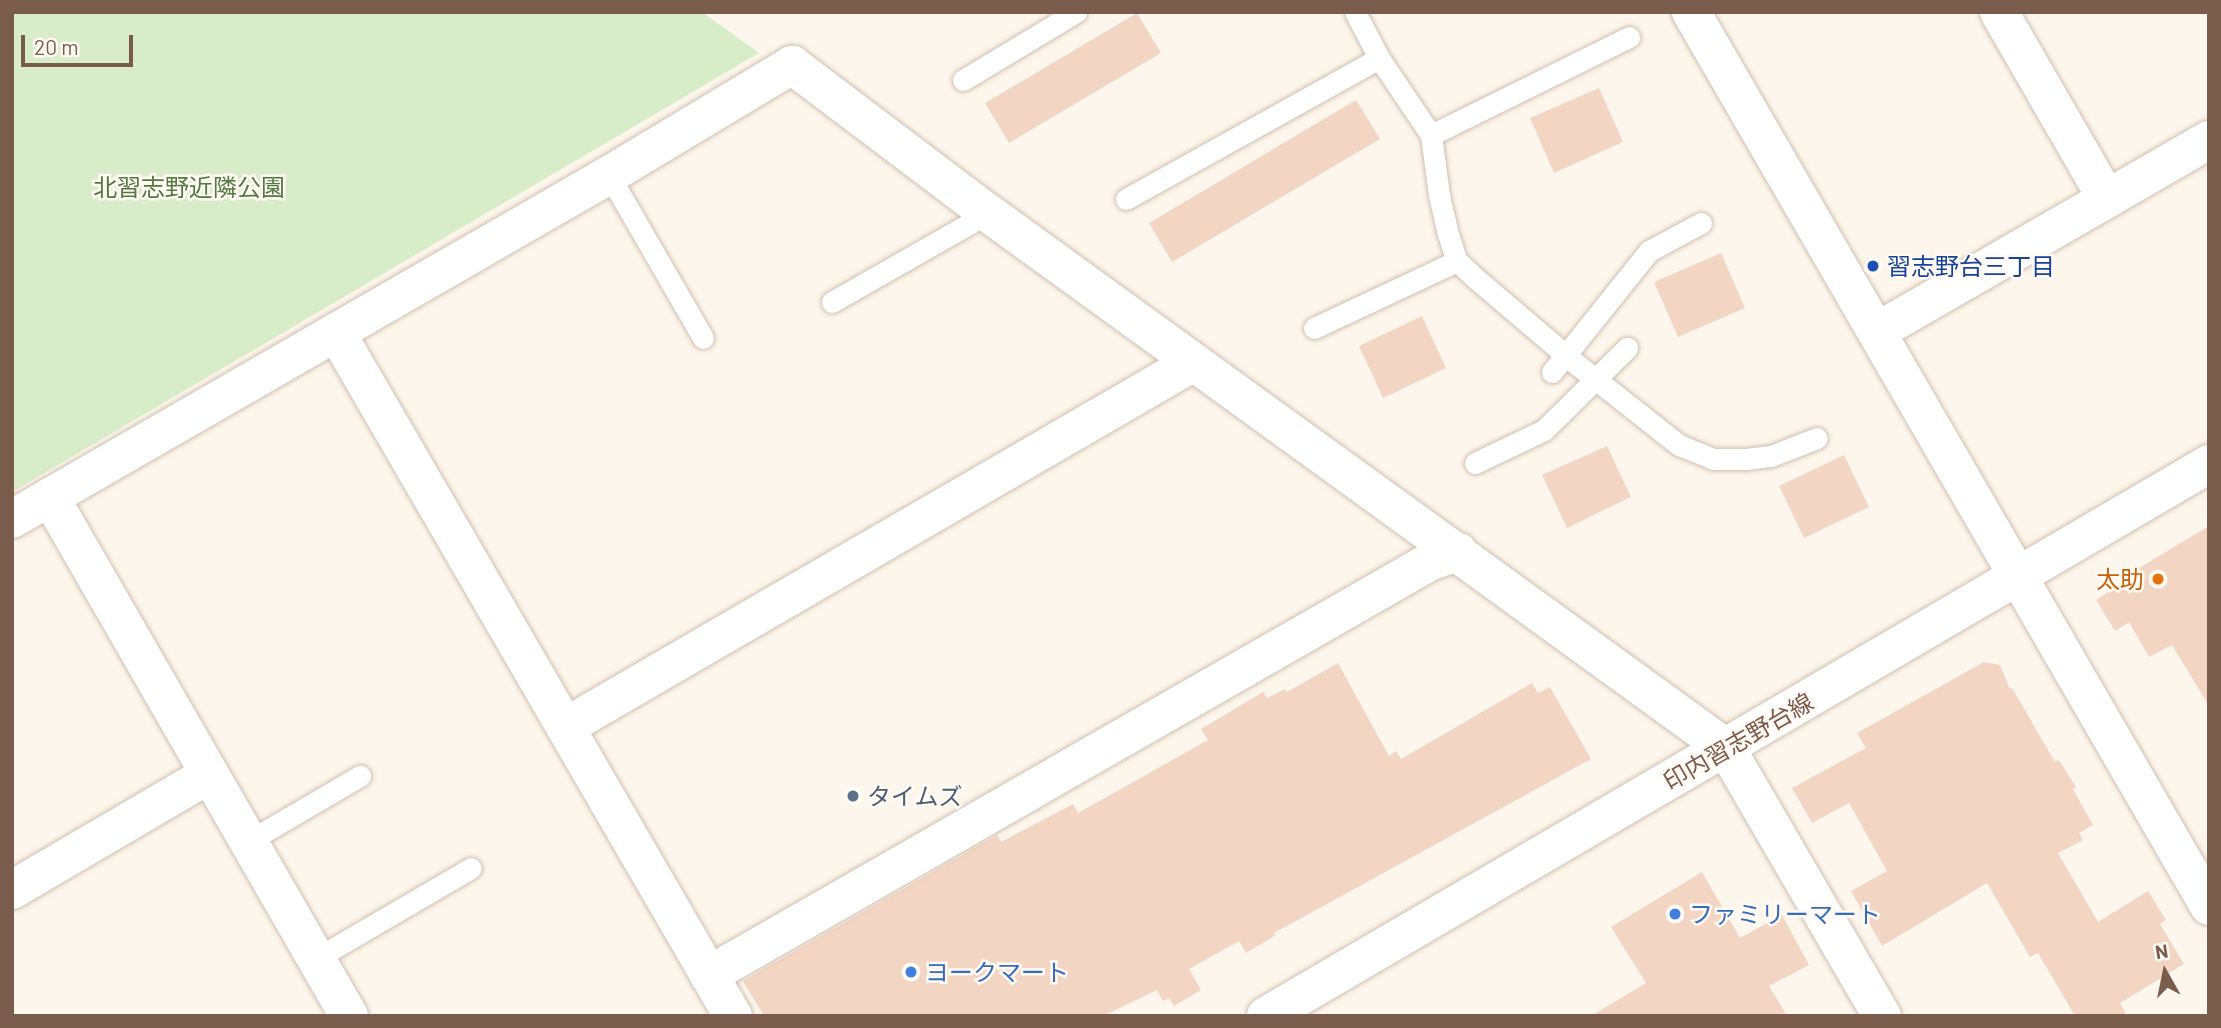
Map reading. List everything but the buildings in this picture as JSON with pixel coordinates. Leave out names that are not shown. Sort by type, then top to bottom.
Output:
[{"type":"street","points":[[1691,12],[2021,576],[2209,906]]},
{"type":"street","points":[[2000,12],[2107,199]]},
{"type":"street","points":[[12,519],[609,176],[792,65],[988,213],[1726,748],[1881,1015]]},
{"type":"street","points":[[1878,331],[2209,139]]},
{"type":"street","points":[[336,332],[733,1016]]},
{"type":"street","points":[[565,727],[1194,362]]},
{"type":"street","name":"印内習志野台線","points":[[1266,1016],[2209,464]]},
{"type":"street","points":[[50,497],[349,1016]]},
{"type":"street","points":[[709,975],[1431,561],[1459,552]]},
{"type":"street","points":[[12,890],[210,774]]},
{"type":"lane","points":[[963,80],[1076,12]]},
{"type":"lane","points":[[1355,12],[1379,58],[1431,135],[1438,195],[1457,261],[1595,380],[1679,445],[1713,459],[1771,456],[1817,438]]},
{"type":"lane","points":[[1431,135],[1629,37]]},
{"type":"lane","points":[[1126,198],[1379,58]]},
{"type":"lane","points":[[609,176],[703,338]]},
{"type":"lane","points":[[832,302],[988,213]]},
{"type":"lane","points":[[1552,372],[1650,251],[1701,223]]},
{"type":"lane","points":[[1314,328],[1457,261]]},
{"type":"lane","points":[[1475,463],[1544,430],[1628,348]]},
{"type":"lane","points":[[249,841],[360,776]]},
{"type":"lane","points":[[317,958],[471,868]]},
{"type":"green space","name":"北習志野近隣公園","points":[[12,12],[702,12],[759,53],[12,492]]},
{"type":"place","name":"習志野台三丁目","points":[[1873,266]]},
{"type":"place","name":"太助","points":[[2158,579]]},
{"type":"place","name":"タイムズ","points":[[853,796]]},
{"type":"place","name":"ファミリーマート","points":[[1675,914]]},
{"type":"place","name":"ヨークマート","points":[[911,972]]}]
